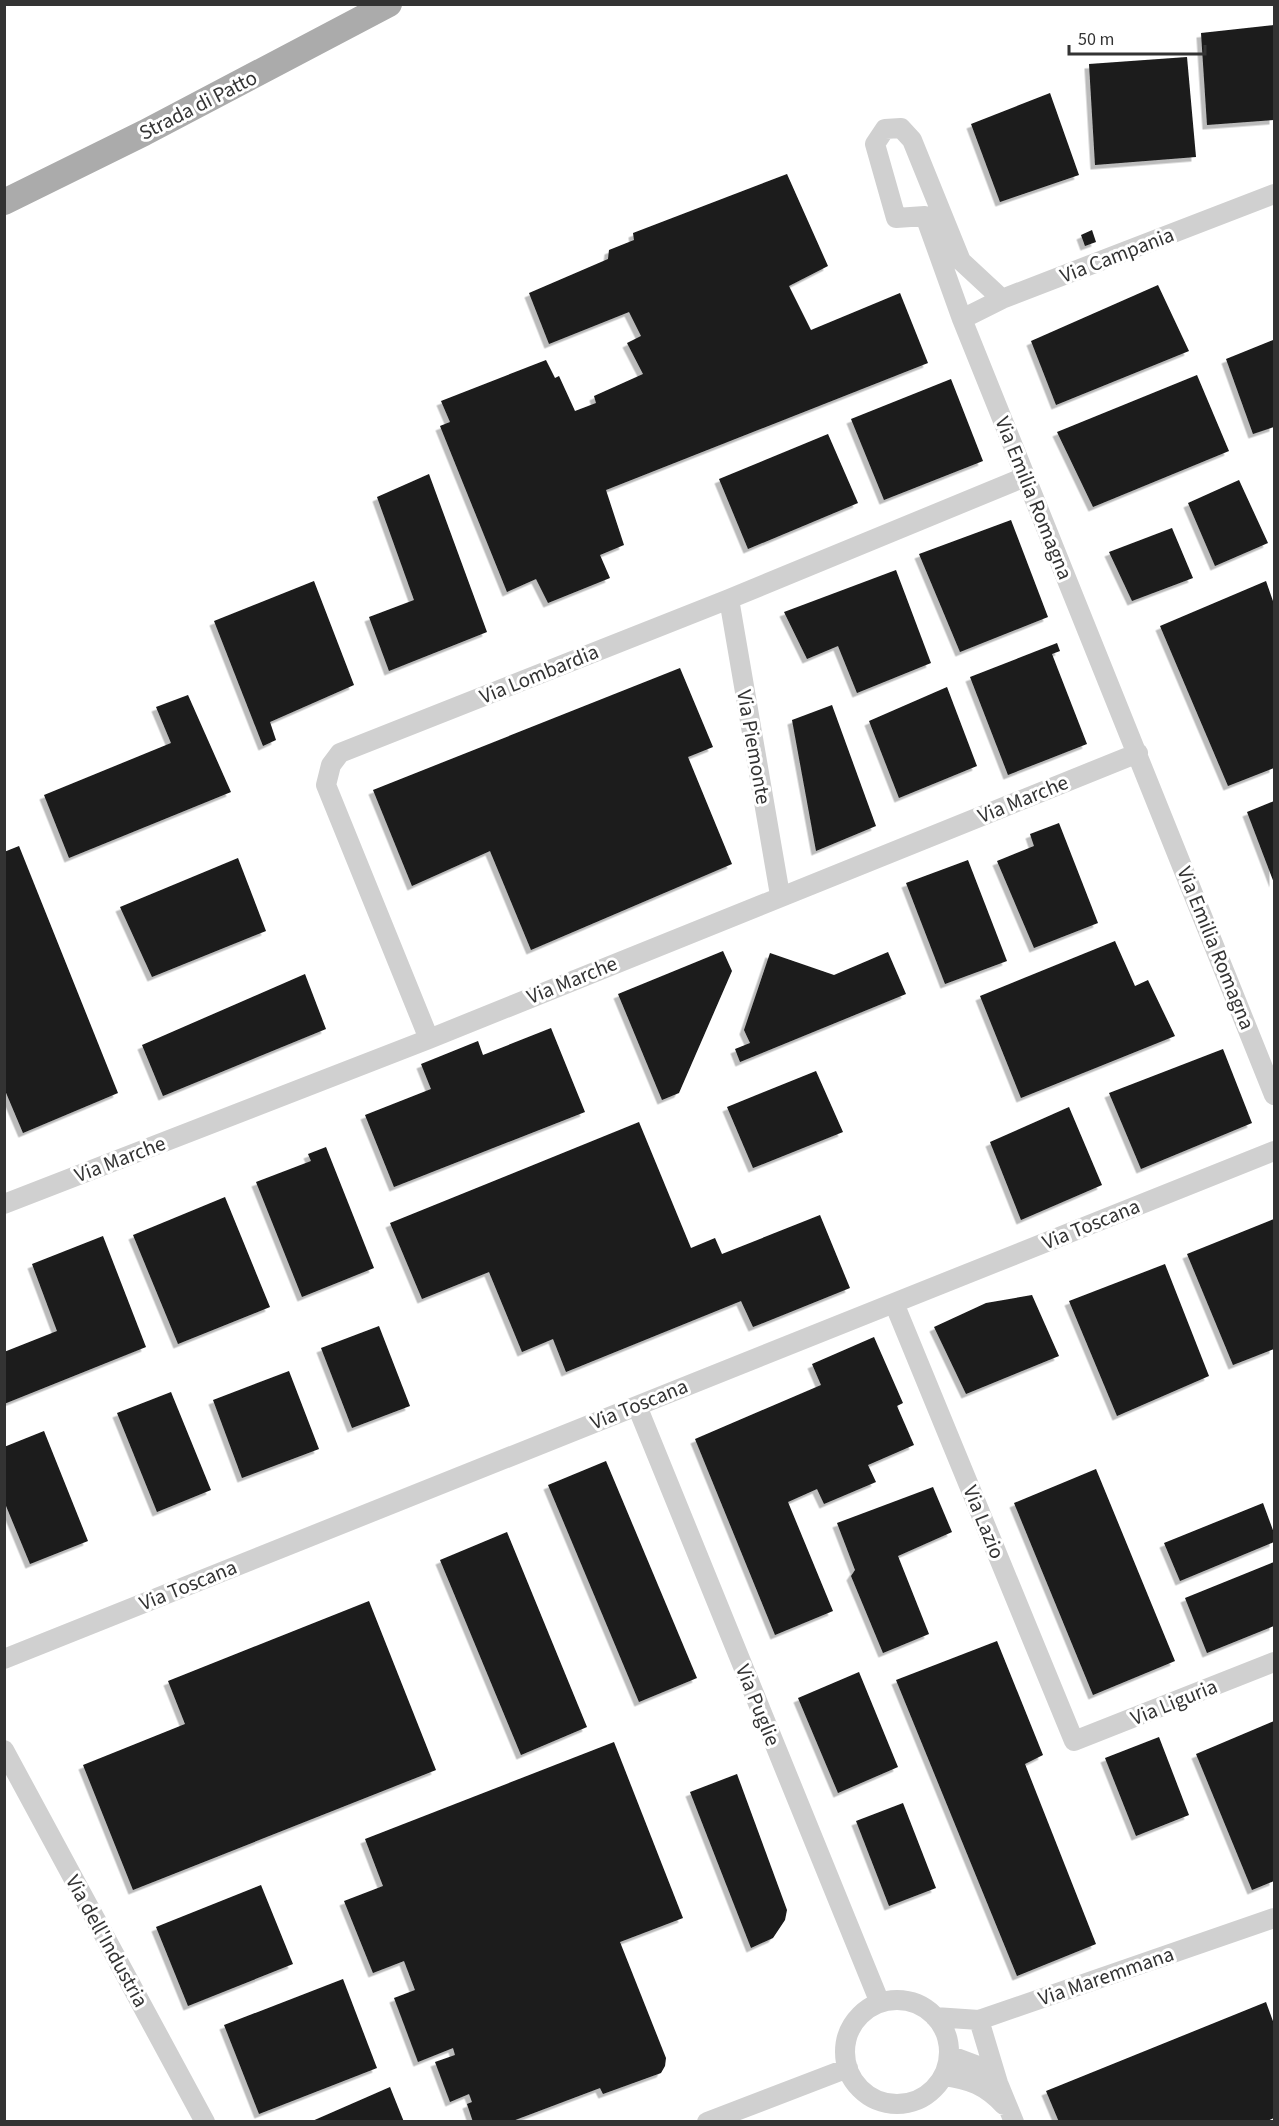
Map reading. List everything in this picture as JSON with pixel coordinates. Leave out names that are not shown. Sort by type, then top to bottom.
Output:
[{"type":"main road","name":"Strada di Patto","points":[[4,202],[144,133],[389,4]]},
{"type":"street","name":"Via Emilia Romagna","points":[[1002,299],[961,261],[912,141],[901,128],[885,129],[875,144],[896,218],[924,216],[1025,477],[1275,1095]]},
{"type":"street","name":"Via Campania","points":[[962,319],[1002,299],[1275,194]]},
{"type":"street","name":"Via Lombardia","points":[[429,1039],[326,785],[327,775],[335,758],[345,750],[729,599],[1025,477]]},
{"type":"street","name":"Via Piemonte","points":[[729,599],[780,895]]},
{"type":"street","name":"Via Marche","points":[[4,1204],[429,1039],[780,895],[1138,753]]},
{"type":"street","name":"Via Toscana","points":[[4,1659],[1275,1151]]},
{"type":"street","name":"Via Lazio","points":[[894,1303],[1074,1741]]},
{"type":"street","name":"Via Puglie","points":[[637,1406],[880,2003]]},
{"type":"street","name":"Via Liguria","points":[[1074,1741],[1275,1662]]},
{"type":"street","name":"Via dell'Industria","points":[[6,1756],[205,2121]]},
{"type":"street","name":"Via Maremmana","points":[[935,2017],[979,2020],[1275,1918]]},
{"type":"street","points":[[900,2001],[915,2004],[935,2017],[946,2035],[949,2055],[944,2076],[927,2095],[912,2102],[896,2104],[879,2101],[865,2093],[854,2081],[848,2068],[845,2049],[849,2033],[858,2018],[880,2003],[900,2001]]},
{"type":"street","points":[[979,2020],[998,2083],[1012,2116]]},
{"type":"street","points":[[949,2055],[981,2067],[998,2083]]},
{"type":"street","points":[[707,2121],[848,2068]]},
{"type":"street","points":[[944,2076],[969,2080],[981,2085],[1012,2116]]},
{"type":"building","points":[[1274,25],[1274,120],[1207,125],[1201,33]]},
{"type":"building","points":[[1187,57],[1196,157],[1095,165],[1089,64]]},
{"type":"building","points":[[1050,93],[1079,175],[1000,202],[971,124]]},
{"type":"building","points":[[787,174],[828,266],[789,286],[811,330],[900,293],[928,363],[606,490],[624,545],[600,555],[610,578],[548,603],[536,579],[507,592],[440,426],[450,422],[441,401],[546,360],[555,378],[559,376],[575,411],[596,403],[594,396],[643,374],[627,343],[641,336],[629,312],[549,344],[529,293],[608,259],[609,250],[634,240],[633,233]]},
{"type":"building","points":[[1092,230],[1096,242],[1085,246],[1081,235]]},
{"type":"building","points":[[1158,285],[1189,351],[1056,405],[1031,341]]},
{"type":"building","points":[[1273,340],[1274,427],[1253,434],[1226,359]]},
{"type":"building","points":[[1197,375],[1229,451],[1093,507],[1057,432]]},
{"type":"building","points":[[951,379],[983,461],[884,500],[851,419]]},
{"type":"building","points":[[828,434],[858,503],[748,549],[719,479]]},
{"type":"building","points":[[429,474],[487,632],[389,671],[369,617],[414,600],[377,497]]},
{"type":"building","points":[[1239,480],[1268,543],[1215,566],[1188,503]]},
{"type":"building","points":[[1011,520],[1048,617],[960,652],[919,554]]},
{"type":"building","points":[[1172,528],[1193,578],[1132,601],[1109,552]]},
{"type":"building","points":[[896,570],[931,663],[857,693],[838,646],[807,659],[784,612]]},
{"type":"building","points":[[314,581],[354,685],[270,722],[276,740],[263,746],[214,621]]},
{"type":"building","points":[[1266,581],[1274,604],[1274,768],[1228,786],[1160,626]]},
{"type":"building","points":[[1057,643],[1060,651],[1052,654],[1087,744],[1008,775],[970,677]]},
{"type":"building","points":[[680,668],[713,747],[688,757],[732,864],[531,950],[490,851],[412,886],[373,790]]},
{"type":"building","points":[[947,687],[977,766],[899,798],[869,721]]},
{"type":"building","points":[[188,695],[231,792],[69,858],[44,795],[171,743],[156,707]]},
{"type":"building","points":[[832,705],[876,826],[816,851],[792,720]]},
{"type":"building","points":[[1274,801],[1274,883],[1247,812]]},
{"type":"building","points":[[1059,823],[1098,923],[1034,948],[997,861],[1034,846],[1030,834]]},
{"type":"building","points":[[19,846],[118,1093],[23,1133],[4,1088],[4,852]]},
{"type":"building","points":[[238,858],[266,931],[152,977],[120,907]]},
{"type":"building","points":[[968,860],[1007,961],[945,984],[906,883]]},
{"type":"building","points":[[1115,941],[1135,986],[1148,980],[1175,1036],[1021,1098],[980,996]]},
{"type":"building","points":[[723,951],[732,971],[679,1093],[662,1100],[618,994]]},
{"type":"building","points":[[888,952],[906,994],[740,1062],[735,1049],[750,1043],[744,1030],[770,953],[834,975]]},
{"type":"building","points":[[305,974],[326,1029],[163,1096],[142,1045]]},
{"type":"building","points":[[551,1028],[585,1112],[394,1187],[365,1115],[431,1089],[421,1064],[478,1041],[483,1055]]},
{"type":"building","points":[[1223,1049],[1252,1123],[1141,1169],[1109,1093]]},
{"type":"building","points":[[816,1071],[843,1132],[753,1168],[727,1107]]},
{"type":"building","points":[[1069,1107],[1102,1185],[1021,1220],[990,1142]]},
{"type":"building","points":[[639,1122],[691,1248],[715,1238],[722,1254],[820,1215],[850,1288],[753,1327],[741,1301],[566,1372],[553,1339],[522,1352],[489,1272],[422,1299],[390,1223]]},
{"type":"building","points":[[326,1147],[374,1268],[302,1297],[256,1182],[311,1161],[308,1154]]},
{"type":"building","points":[[225,1197],[270,1307],[178,1344],[133,1235]]},
{"type":"building","points":[[1274,1219],[1274,1349],[1233,1365],[1187,1254]]},
{"type":"building","points":[[103,1236],[146,1347],[4,1404],[4,1352],[57,1331],[32,1264]]},
{"type":"building","points":[[1165,1264],[1209,1376],[1117,1416],[1069,1301]]},
{"type":"building","points":[[1032,1295],[1059,1356],[966,1394],[934,1327],[986,1303]]},
{"type":"building","points":[[379,1326],[410,1406],[352,1428],[321,1348]]},
{"type":"building","points":[[874,1337],[903,1403],[897,1406],[914,1445],[868,1465],[876,1482],[824,1504],[817,1489],[788,1502],[833,1611],[775,1635],[695,1439],[821,1385],[812,1364]]},
{"type":"building","points":[[289,1371],[319,1449],[242,1478],[213,1400]]},
{"type":"building","points":[[171,1392],[211,1490],[157,1512],[117,1413]]},
{"type":"building","points":[[44,1431],[88,1541],[30,1564],[4,1501],[4,1447]]},
{"type":"building","points":[[606,1461],[697,1678],[639,1702],[548,1485]]},
{"type":"building","points":[[1096,1469],[1175,1661],[1093,1695],[1014,1503]]},
{"type":"building","points":[[933,1487],[952,1532],[898,1556],[929,1634],[883,1653],[851,1576],[855,1570],[837,1523]]},
{"type":"building","points":[[1263,1503],[1274,1533],[1274,1542],[1180,1581],[1164,1543]]},
{"type":"building","points":[[507,1532],[587,1727],[521,1755],[440,1560]]},
{"type":"building","points":[[1274,1562],[1274,1626],[1207,1653],[1185,1598]]},
{"type":"building","points":[[369,1601],[436,1770],[133,1890],[83,1765],[185,1724],[168,1681]]},
{"type":"building","points":[[997,1641],[1043,1755],[1025,1764],[1096,1944],[1017,1976],[896,1680]]},
{"type":"building","points":[[859,1672],[898,1767],[838,1793],[798,1698]]},
{"type":"building","points":[[1274,1721],[1274,1881],[1252,1890],[1196,1754]]},
{"type":"building","points":[[1159,1737],[1189,1815],[1136,1836],[1105,1758]]},
{"type":"building","points":[[614,1742],[683,1918],[620,1942],[666,2058],[665,2066],[661,2073],[603,2094],[600,2088],[510,2122],[473,2122],[467,2104],[472,2102],[469,2094],[450,2102],[435,2062],[455,2055],[453,2048],[418,2062],[394,1998],[415,1990],[404,1961],[373,1973],[344,1901],[383,1886],[365,1839]]},
{"type":"building","points":[[737,1774],[787,1910],[785,1920],[773,1938],[751,1948],[690,1792]]},
{"type":"building","points":[[903,1803],[936,1888],[889,1906],[856,1821]]},
{"type":"building","points":[[261,1885],[293,1964],[188,2006],[156,1927]]},
{"type":"building","points":[[343,1979],[377,2068],[259,2114],[224,2025]]},
{"type":"building","points":[[1266,2002],[1274,2024],[1274,2118],[1265,2122],[1059,2122],[1046,2091]]},
{"type":"building","points":[[390,2087],[404,2122],[310,2122]]}]
